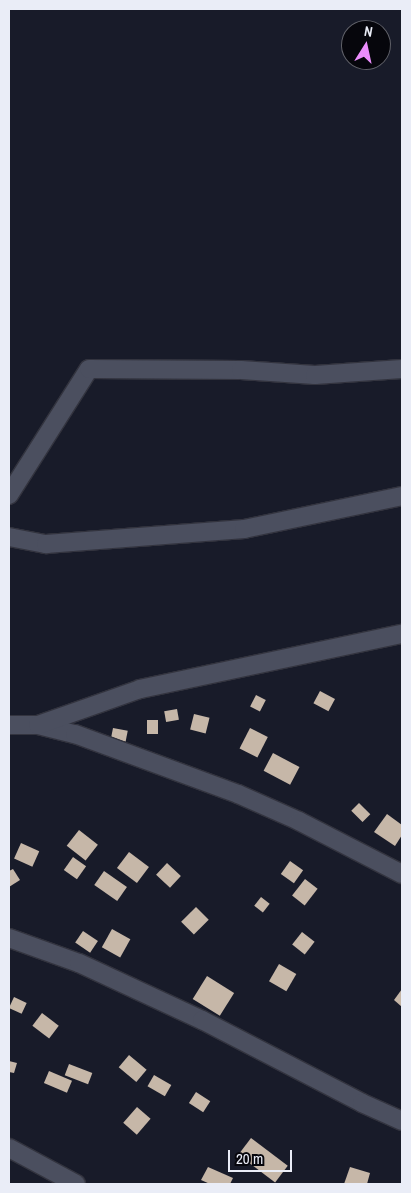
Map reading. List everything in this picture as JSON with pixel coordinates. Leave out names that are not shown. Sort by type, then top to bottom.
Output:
[{"type":"street","points":[[9,495],[89,369],[241,370],[314,375],[402,369]]},
{"type":"street","points":[[9,537],[46,544],[244,529],[402,496]]},
{"type":"street","points":[[38,725],[140,689],[402,634]]},
{"type":"street","points":[[9,725],[38,725],[75,734],[238,794],[402,874]]},
{"type":"street","points":[[9,938],[97,971],[236,1036],[362,1103],[402,1121]]},
{"type":"street","points":[[9,1148],[76,1184]]},
{"type":"building","points":[[320,691],[335,699],[328,711],[313,703]]},
{"type":"building","points":[[256,695],[266,700],[260,712],[250,707]]},
{"type":"building","points":[[177,709],[179,720],[166,722],[164,711]]},
{"type":"building","points":[[194,714],[210,718],[206,733],[190,730]]},
{"type":"building","points":[[147,720],[158,720],[158,734],[147,734]]},
{"type":"building","points":[[113,728],[128,731],[126,742],[111,739]]},
{"type":"building","points":[[250,728],[268,737],[257,758],[240,748]]},
{"type":"building","points":[[273,753],[299,767],[290,785],[264,771]]},
{"type":"building","points":[[359,803],[370,814],[363,822],[351,811]]},
{"type":"building","points":[[387,814],[402,825],[402,835],[395,846],[374,832]]},
{"type":"building","points":[[79,830],[98,845],[86,861],[67,846]]},
{"type":"building","points":[[21,843],[39,851],[32,867],[14,859]]},
{"type":"building","points":[[129,852],[149,867],[137,883],[117,868]]},
{"type":"building","points":[[73,857],[86,866],[77,879],[64,870]]},
{"type":"building","points":[[290,861],[303,870],[294,883],[281,874]]},
{"type":"building","points":[[167,863],[181,876],[170,888],[156,875]]},
{"type":"building","points":[[13,869],[20,880],[9,887],[9,871]]},
{"type":"building","points":[[104,871],[127,887],[117,901],[94,885]]},
{"type":"building","points":[[305,879],[318,889],[305,905],[292,896]]},
{"type":"building","points":[[261,897],[270,904],[263,912],[254,906]]},
{"type":"building","points":[[196,907],[209,920],[194,935],[181,922]]},
{"type":"building","points":[[112,929],[130,939],[120,958],[102,947]]},
{"type":"building","points":[[83,931],[98,941],[90,953],[75,943]]},
{"type":"building","points":[[302,932],[315,942],[305,954],[292,945]]},
{"type":"building","points":[[279,964],[296,974],[286,991],[269,981]]},
{"type":"building","points":[[207,976],[234,993],[220,1016],[193,999]]},
{"type":"building","points":[[402,989],[402,1007],[394,1000]]},
{"type":"building","points":[[14,997],[27,1003],[22,1014],[9,1008]]},
{"type":"building","points":[[42,1013],[59,1026],[49,1038],[32,1026]]},
{"type":"building","points":[[129,1055],[147,1070],[136,1082],[119,1067]]},
{"type":"building","points":[[9,1061],[17,1063],[14,1073],[9,1072]]},
{"type":"building","points":[[69,1064],[92,1073],[88,1084],[65,1075]]},
{"type":"building","points":[[49,1071],[72,1081],[67,1093],[44,1083]]},
{"type":"building","points":[[154,1075],[171,1085],[165,1096],[148,1086]]},
{"type":"building","points":[[196,1092],[210,1101],[203,1112],[189,1103]]},
{"type":"building","points":[[137,1107],[151,1119],[137,1135],[123,1123]]},
{"type":"building","points":[[251,1138],[288,1166],[275,1182],[238,1155]]},
{"type":"building","points":[[208,1167],[233,1178],[230,1184],[210,1184],[201,1180]]},
{"type":"building","points":[[350,1167],[370,1173],[367,1184],[344,1184]]}]
